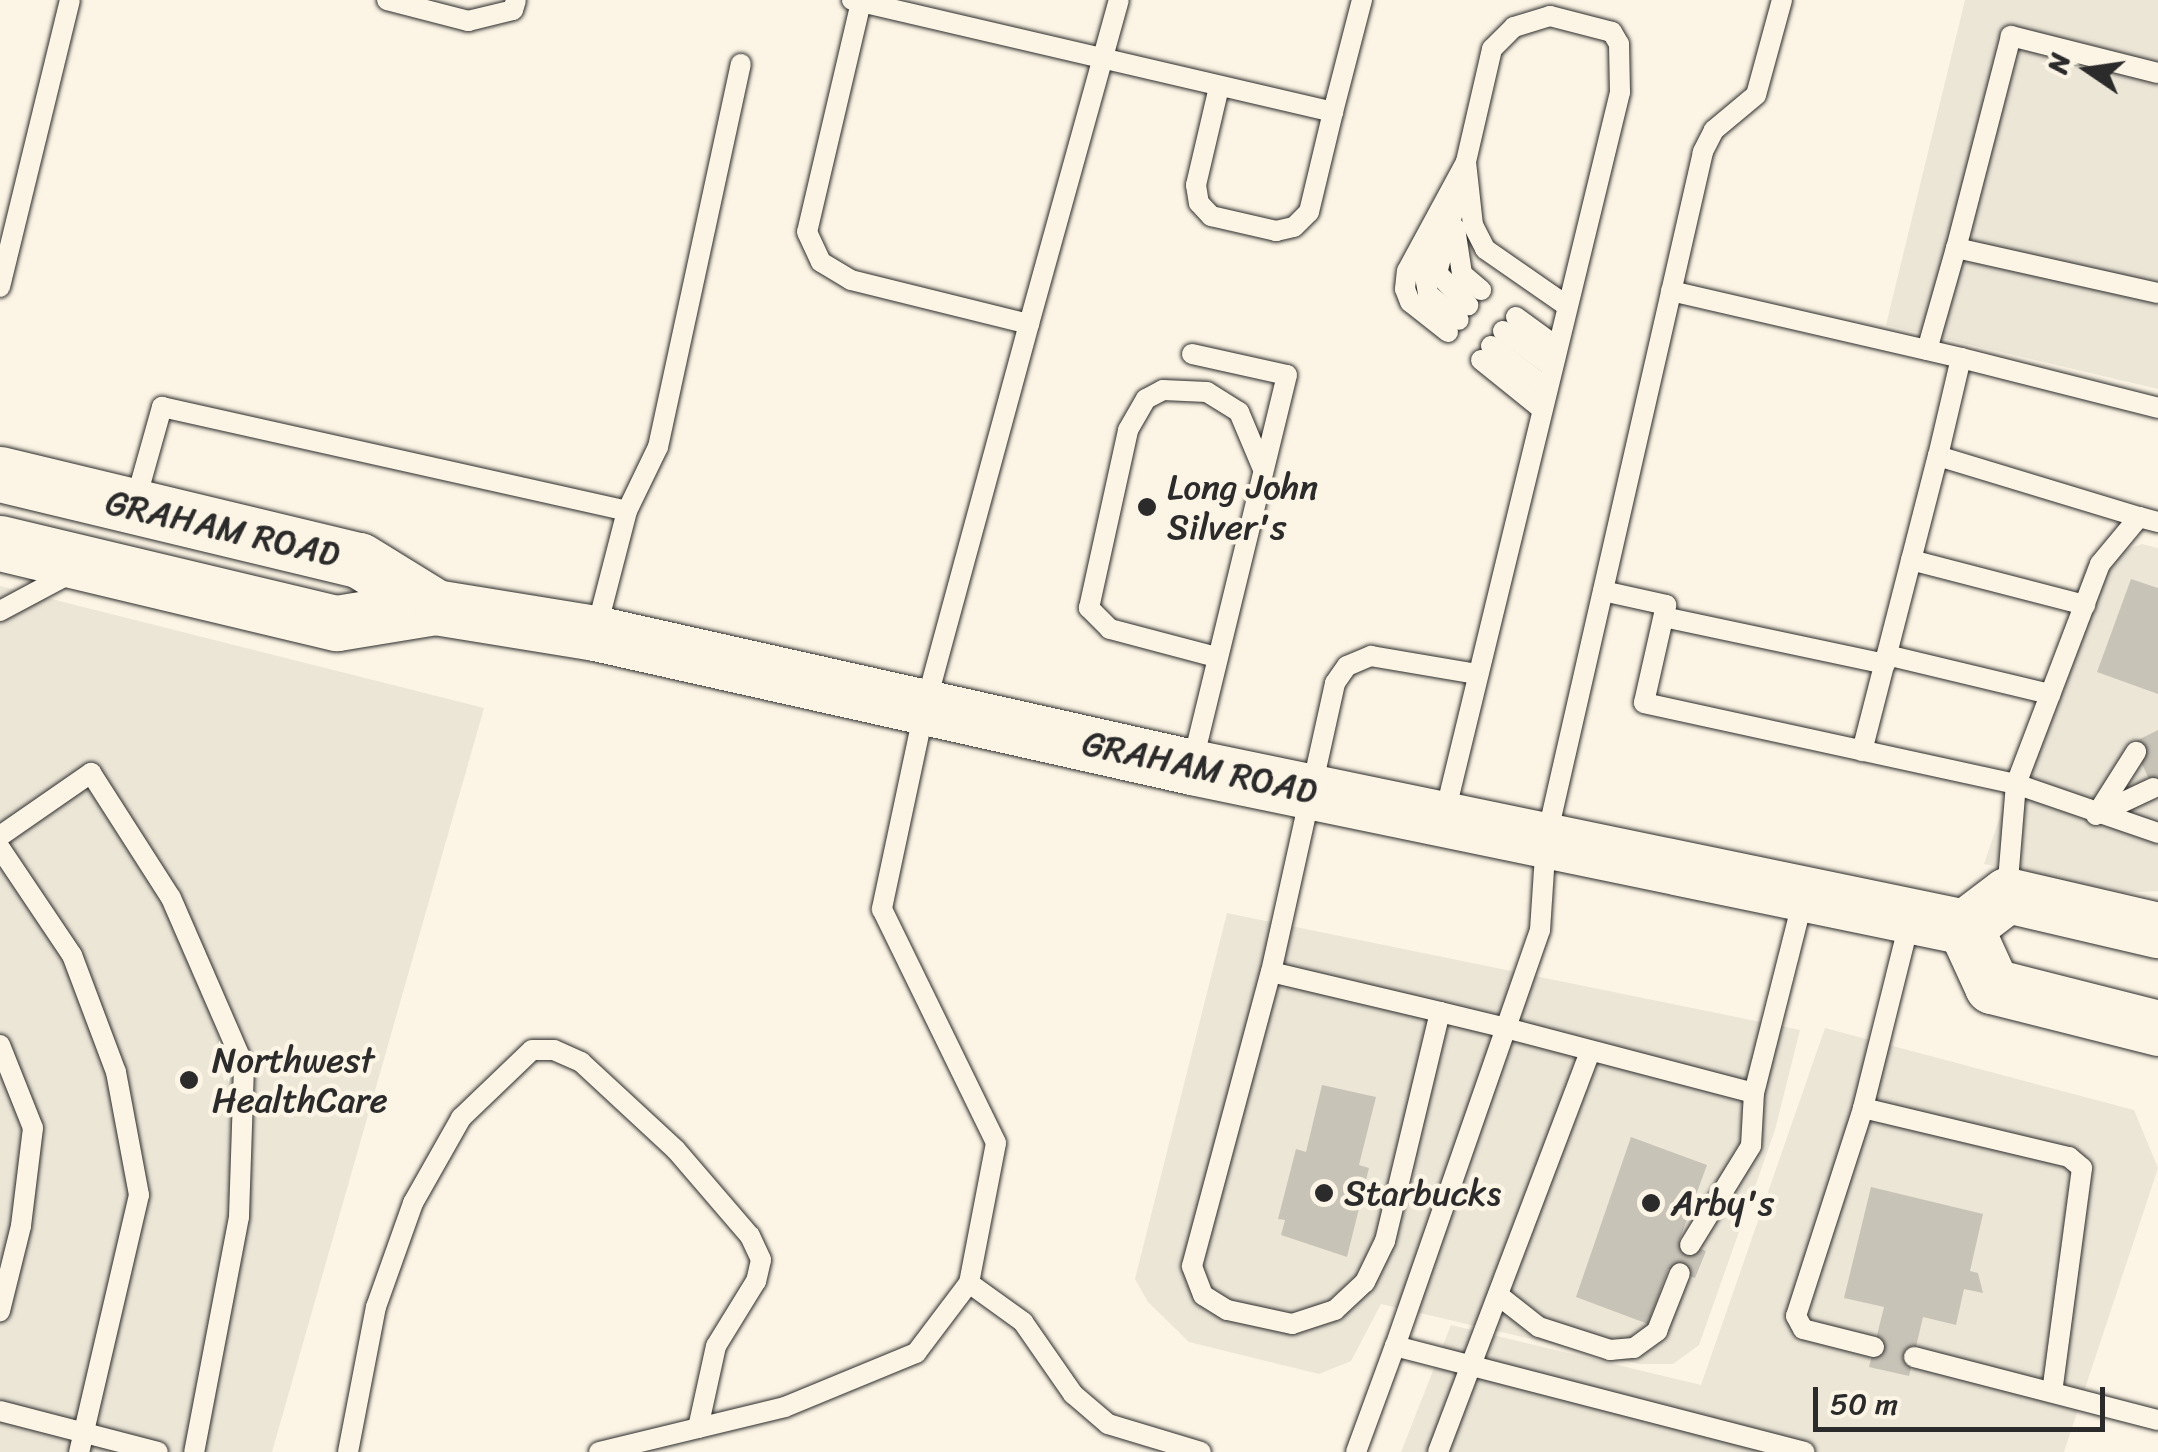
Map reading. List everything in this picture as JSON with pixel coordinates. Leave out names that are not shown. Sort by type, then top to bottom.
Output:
[{"type":"main road","name":"GRAHAM ROAD","points":[[0,474],[358,560],[435,607]]},
{"type":"main road","name":"GRAHAM ROAD","points":[[0,543],[337,623],[435,607],[596,633],[1192,767],[1912,915],[1986,911],[2158,930]]},
{"type":"main road","points":[[1986,911],[1992,986],[2134,1022],[2158,1066]]},
{"type":"lane","points":[[0,287],[70,0]]},
{"type":"lane","points":[[387,0],[468,22],[513,10],[516,0]]},
{"type":"lane","points":[[598,1452],[785,1408],[916,1353],[969,1283],[996,1143],[882,909],[925,706],[1118,0]]},
{"type":"lane","points":[[1219,87],[1196,184],[1199,203],[1211,216],[1276,231],[1294,227],[1309,212],[1362,0]]},
{"type":"lane","points":[[1356,1452],[1540,930],[1546,840],[1703,152],[1714,130],[1756,95],[1782,0]]},
{"type":"lane","points":[[1029,324],[852,280],[821,262],[807,232],[857,1],[891,5],[1333,112]]},
{"type":"lane","points":[[1443,818],[1620,92],[1619,44],[1599,26],[1550,16],[1514,27],[1492,49],[1452,242],[1462,274],[1464,312],[1428,294],[1423,265],[1466,162]]},
{"type":"lane","points":[[1927,350],[2011,36],[2158,72]]},
{"type":"lane","points":[[596,633],[627,511],[658,447],[741,64]]},
{"type":"lane","points":[[1466,162],[1473,225],[1485,249],[1568,306]]},
{"type":"lane","points":[[1956,248],[2158,293]]},
{"type":"lane","points":[[1671,291],[2158,408]]},
{"type":"lane","points":[[1550,378],[1498,338],[1550,378]]},
{"type":"lane","points":[[1192,354],[1288,375],[1192,767]]},
{"type":"lane","points":[[1862,751],[1961,358]]},
{"type":"lane","points":[[1216,657],[1110,629],[1089,608],[1128,430],[1146,399],[1163,390],[1207,392],[1239,412],[1263,469]]},
{"type":"lane","points":[[134,508],[162,407],[627,511]]},
{"type":"lane","points":[[1938,456],[2148,520]]},
{"type":"lane","points":[[1986,911],[2016,784],[2100,564],[2148,520]]},
{"type":"lane","points":[[1911,560],[2085,605]]},
{"type":"lane","points":[[0,611],[88,564]]},
{"type":"lane","points":[[1604,592],[1666,605],[1644,704],[2016,784],[2096,815],[2158,833]]},
{"type":"lane","points":[[1664,617],[2050,694]]},
{"type":"lane","points":[[1440,1012],[1385,1241],[1366,1282],[1317,1320],[1292,1324],[1226,1310],[1203,1295],[1192,1266],[1271,972],[1308,790],[1335,682],[1347,666],[1371,656],[1476,674]]},
{"type":"lane","points":[[2096,815],[2136,752]]},
{"type":"lane","points":[[0,836],[91,773],[172,898],[244,1066],[239,1217],[194,1452]]},
{"type":"lane","points":[[2096,815],[2153,788]]},
{"type":"lane","points":[[0,848],[72,955],[116,1072],[140,1196],[81,1443]]},
{"type":"lane","points":[[1690,1245],[1751,1146],[1754,1093],[1805,893]]},
{"type":"lane","points":[[1874,1347],[1803,1329],[1796,1316],[1863,1108],[1912,915]]},
{"type":"lane","points":[[1271,972],[1754,1093]]},
{"type":"lane","points":[[0,1044],[32,1128],[20,1226],[0,1311]]},
{"type":"lane","points":[[348,1452],[376,1307],[413,1203],[462,1118],[532,1050],[554,1050],[594,1075],[676,1150],[750,1236],[761,1260],[756,1280],[716,1346],[698,1428]]},
{"type":"lane","points":[[1438,1452],[1589,1054]]},
{"type":"lane","points":[[1863,1108],[2069,1158],[2082,1168],[2052,1392]]},
{"type":"lane","points":[[1498,1295],[1540,1328],[1610,1350],[1634,1348],[1657,1331],[1680,1273]]},
{"type":"lane","points":[[969,1283],[1023,1322],[1073,1394],[1108,1424],[1158,1446],[1201,1452]]},
{"type":"lane","points":[[1396,1346],[1805,1452]]},
{"type":"lane","points":[[1914,1356],[2158,1420]]},
{"type":"lane","points":[[0,1411],[81,1443],[158,1452]]},
{"type":"shaded area","points":[[1965,0],[2158,0],[2158,389],[1886,325]]},
{"type":"shaded area","points":[[2142,544],[2158,548],[2158,891],[2125,893],[1984,864],[2086,564]]},
{"type":"shaded area","name":"Northwest HealthCare","points":[[0,586],[484,708],[272,1452],[0,1452]]},
{"type":"shaded area","points":[[1227,913],[1800,1030],[1775,1130],[1699,1345],[1673,1364],[1639,1364],[1381,1304],[1351,1361],[1319,1374],[1189,1342],[1148,1302],[1135,1279]]},
{"type":"shaded area","points":[[1825,1028],[2134,1110],[2158,1168],[2064,1452],[1401,1452],[1451,1325],[1701,1385]]},
{"type":"building","points":[[2131,579],[2158,588],[2158,694],[2097,672]]},
{"type":"building","points":[[2158,730],[2158,798],[2132,743]]},
{"type":"building","name":"Starbucks","points":[[1322,1085],[1376,1097],[1359,1165],[1369,1168],[1347,1257],[1281,1235],[1285,1220],[1278,1219],[1296,1149],[1306,1152]]},
{"type":"building","name":"Arby's","points":[[1631,1137],[1707,1165],[1679,1241],[1706,1251],[1695,1278],[1668,1269],[1648,1324],[1576,1297]]},
{"type":"building","points":[[1871,1187],[1983,1214],[1970,1271],[1978,1273],[1983,1293],[1964,1289],[1956,1325],[1923,1317],[1909,1376],[1869,1367],[1884,1307],[1844,1298]]},
{"type":"place","name":"Long John Silver's","points":[[1147,507]]},
{"type":"place","name":"Northwest HealthCare","points":[[189,1080]]},
{"type":"place","name":"Starbucks","points":[[1324,1193]]},
{"type":"place","name":"Arby's","points":[[1651,1203]]}]
